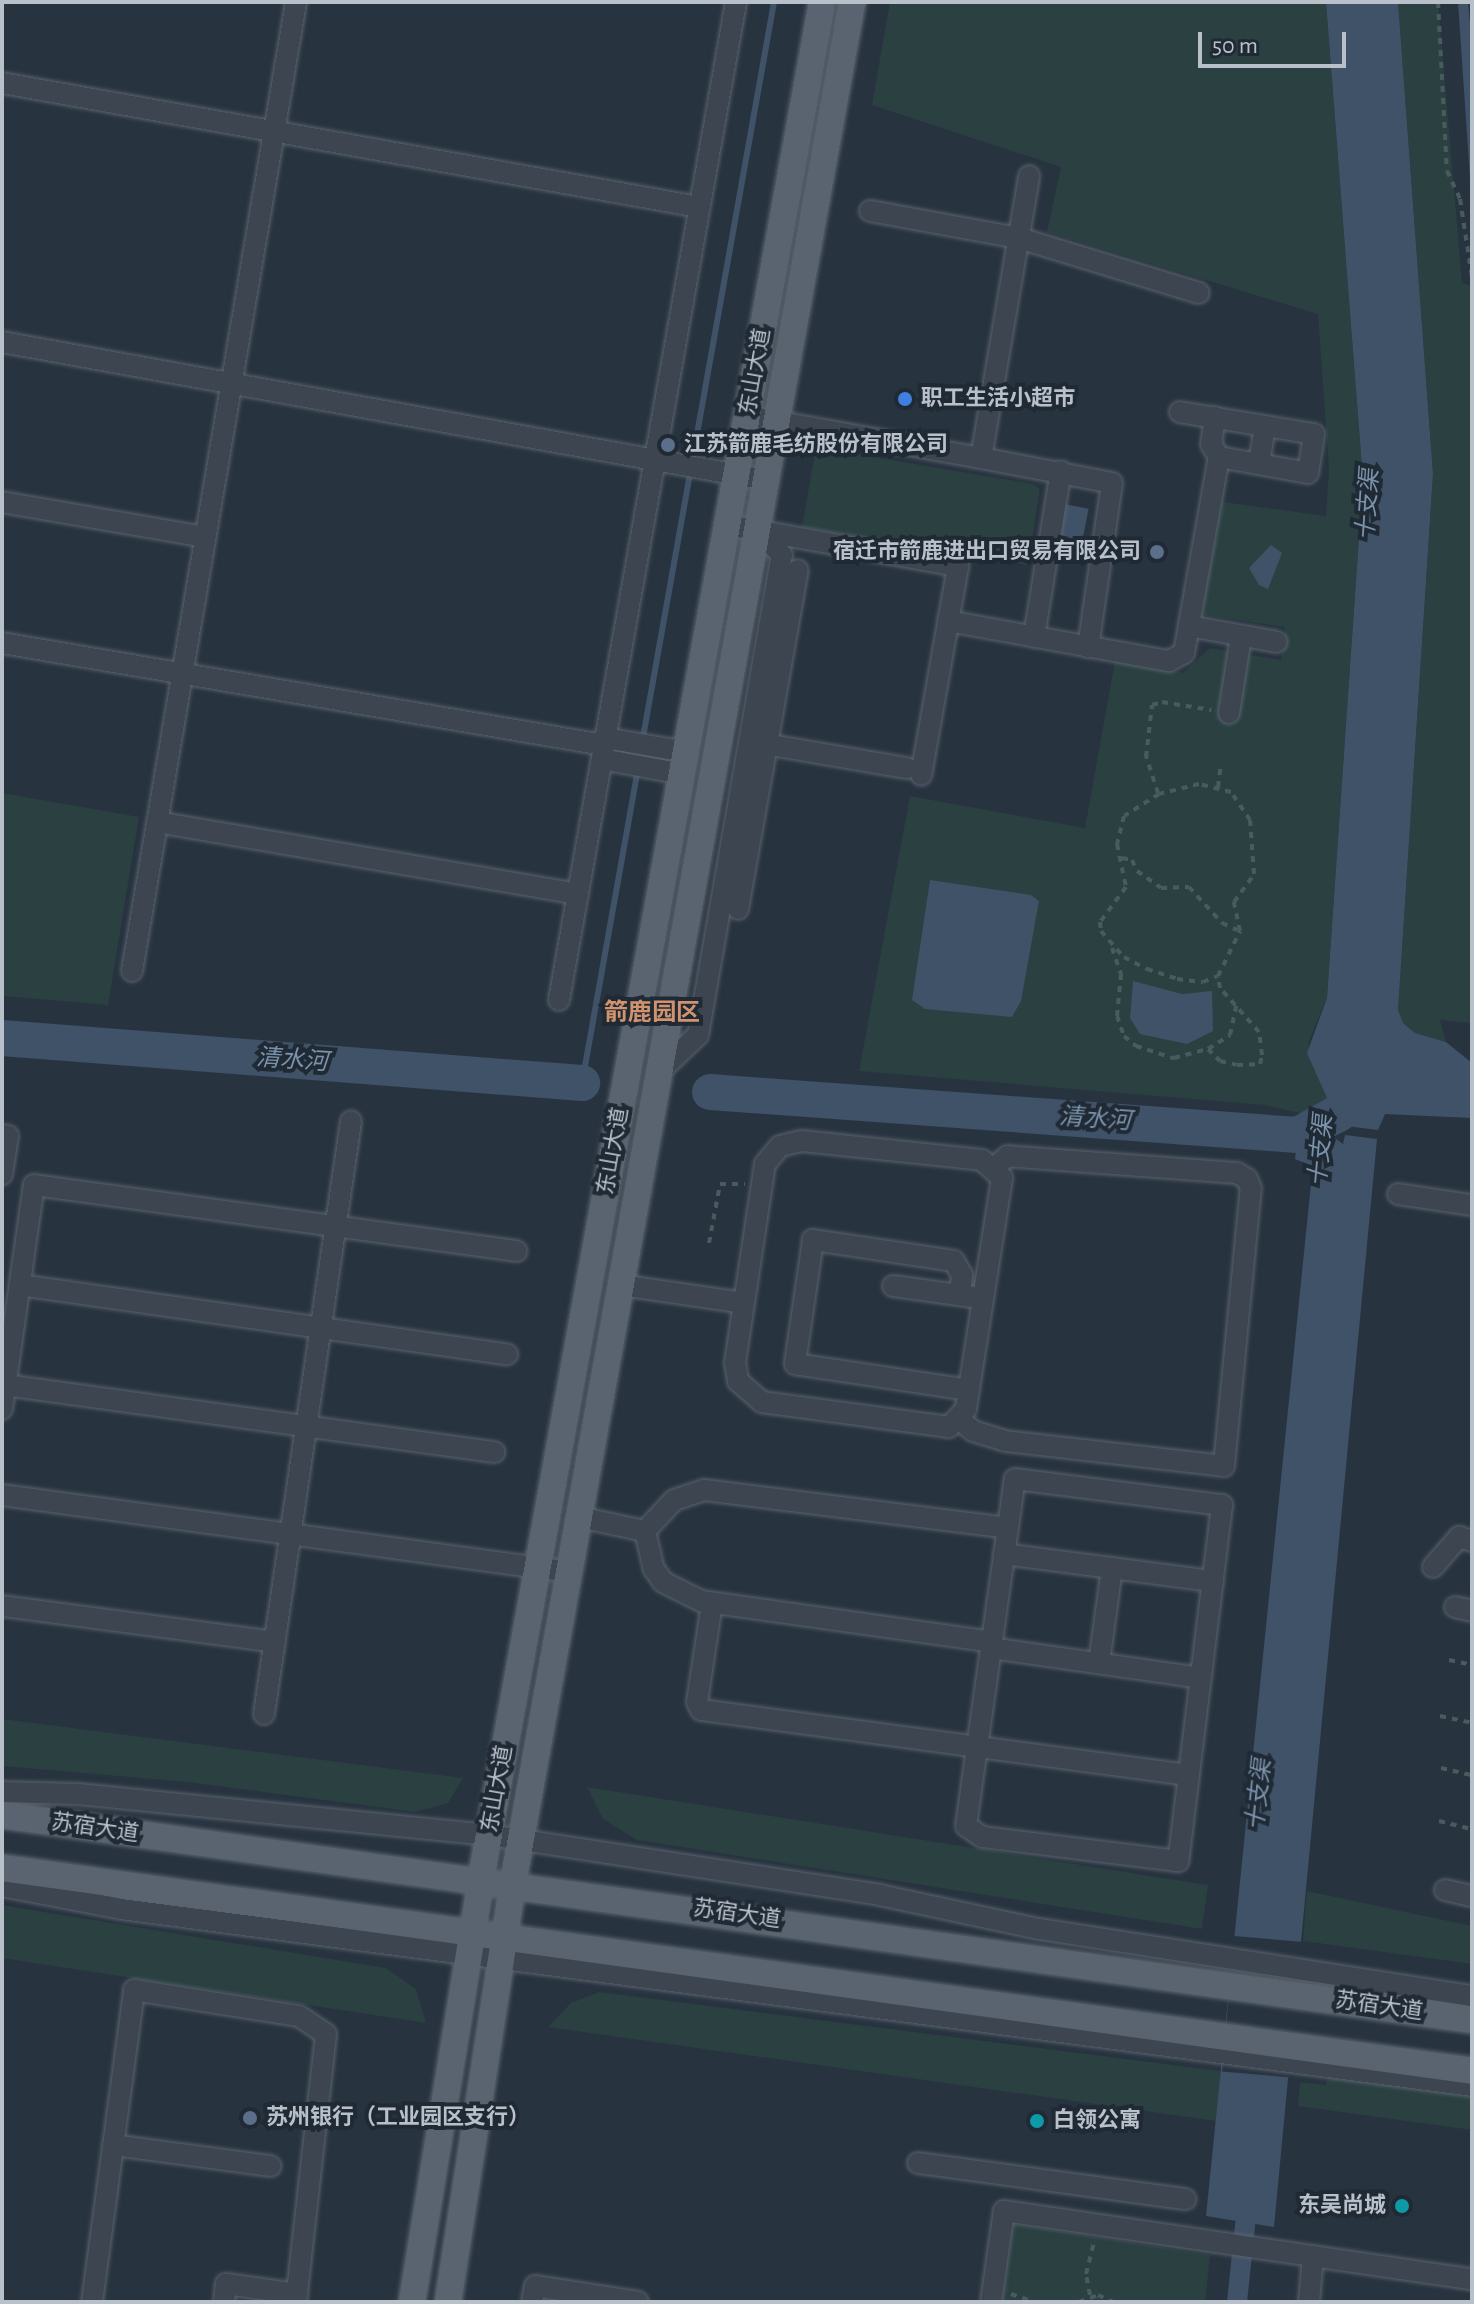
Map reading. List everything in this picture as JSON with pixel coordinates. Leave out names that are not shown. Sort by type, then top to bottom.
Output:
[{"type":"main road","name":"东山大道","points":[[412,2302],[481,1879],[822,2]]},
{"type":"main road","name":"东山大道","points":[[448,2302],[513,1883],[852,2]]},
{"type":"main road","name":"苏宿大道","points":[[2,1815],[513,1883],[1472,2020]]},
{"type":"main road","points":[[2,1868],[503,1950],[1209,2044],[1472,2071]]},
{"type":"lane","points":[[132,971],[296,2]]},
{"type":"lane","points":[[559,1000],[736,2]]},
{"type":"lane","points":[[2,83],[699,207]]},
{"type":"lane","points":[[981,458],[1029,176]]},
{"type":"lane","points":[[870,211],[1019,238],[1199,293]]},
{"type":"lane","points":[[2,342],[766,480]]},
{"type":"lane","points":[[1180,412],[1314,434],[1308,473],[1219,457]]},
{"type":"lane","points":[[747,416],[1061,471],[1112,483],[1088,647]]},
{"type":"lane","points":[[948,621],[1169,661],[1184,653],[1219,457],[1211,444],[1215,417]]},
{"type":"lane","points":[[1259,464],[1265,426]]},
{"type":"lane","points":[[1034,637],[1061,471]]},
{"type":"lane","points":[[2,502],[205,537]]},
{"type":"lane","points":[[727,525],[958,566],[914,771],[758,743]]},
{"type":"lane","points":[[738,909],[782,555],[757,530]]},
{"type":"lane","points":[[660,1071],[698,1035],[758,743],[798,570]]},
{"type":"lane","points":[[1189,626],[1277,642]]},
{"type":"lane","points":[[1229,713],[1241,636]]},
{"type":"lane","points":[[2,643],[604,747],[642,744],[684,763]]},
{"type":"lane","points":[[604,747],[638,766],[684,763]]},
{"type":"lane","points":[[157,822],[578,894]]},
{"type":"lane","points":[[264,1714],[351,1121]]},
{"type":"lane","points":[[2,1135],[8,1136],[2,1175]]},
{"type":"lane","points":[[802,1141],[982,1160],[995,1167],[1002,1178],[1001,1192],[969,1390],[960,1420],[949,1427],[927,1426],[762,1402],[738,1381],[735,1363],[762,1186],[771,1154],[802,1141]]},
{"type":"lane","points":[[960,1420],[973,1431],[1005,1441],[1224,1466],[1251,1188],[1247,1179],[1237,1173],[1008,1156],[995,1167]]},
{"type":"lane","points":[[2,1409],[34,1185],[517,1251]]},
{"type":"lane","points":[[1398,1194],[1472,1205]]},
{"type":"lane","points":[[960,1295],[962,1275],[954,1261],[813,1240],[795,1364],[969,1390]]},
{"type":"lane","points":[[20,1285],[507,1354]]},
{"type":"lane","points":[[621,1285],[744,1303]]},
{"type":"lane","points":[[893,1286],[984,1299]]},
{"type":"lane","points":[[5,1385],[494,1452]]},
{"type":"lane","points":[[1015,1479],[1222,1505],[1178,1861],[982,1837],[966,1826],[1008,1528],[1015,1479]]},
{"type":"lane","points":[[645,1531],[674,1500],[704,1490],[1008,1528]]},
{"type":"lane","points":[[2,1495],[569,1572]]},
{"type":"lane","points":[[579,1517],[645,1531]]},
{"type":"lane","points":[[645,1531],[654,1569],[663,1582],[712,1603],[1201,1678]]},
{"type":"lane","points":[[1433,1567],[1459,1537],[1472,1541]]},
{"type":"lane","points":[[1004,1554],[1213,1581]]},
{"type":"lane","points":[[1099,1663],[1112,1568]]},
{"type":"lane","points":[[712,1603],[697,1702],[701,1710],[1188,1775]]},
{"type":"lane","points":[[2,1606],[275,1642]]},
{"type":"lane","points":[[2,1792],[78,1794],[489,1835],[880,1895],[1039,1929],[1472,1996]]},
{"type":"lane","points":[[2,1886],[121,1909],[470,1945]]},
{"type":"lane","points":[[1445,1890],[1472,1896]]},
{"type":"lane","points":[[92,2302],[134,1990],[313,2021],[326,2034],[328,2045],[296,2298],[226,2284],[224,2302]]},
{"type":"lane","points":[[1307,2056],[1472,2086]]},
{"type":"lane","points":[[113,2145],[271,2166]]},
{"type":"lane","points":[[918,2163],[1186,2199]]},
{"type":"lane","points":[[1014,2212],[1019,2177]]},
{"type":"lane","points":[[991,2302],[1004,2211],[1472,2279]]},
{"type":"lane","points":[[1309,2302],[1313,2256]]},
{"type":"lane","points":[[532,2302],[535,2286],[638,2302]]},
{"type":"path","points":[[1438,2],[1447,171],[1460,199],[1472,277]]},
{"type":"path","points":[[1159,794],[1146,757],[1152,705],[1162,702],[1229,713]]},
{"type":"path","points":[[1218,787],[1221,763]]},
{"type":"path","points":[[1208,1049],[1220,1061],[1260,1064],[1259,1032],[1236,1006],[1220,988],[1218,976],[1240,931],[1234,902],[1254,874],[1255,845],[1250,820],[1231,792],[1199,784],[1159,794],[1124,816],[1117,831],[1126,887],[1100,922],[1121,974],[1115,1003],[1124,1036],[1136,1046],[1174,1058],[1208,1049],[1230,1035],[1236,1006]]},
{"type":"path","points":[[1122,858],[1132,860],[1137,871],[1161,888],[1189,887],[1222,923],[1240,931]]},
{"type":"path","points":[[1110,944],[1124,957],[1177,979],[1203,982],[1218,976]]},
{"type":"path","points":[[709,1243],[720,1184],[762,1186]]},
{"type":"path","points":[[1449,1660],[1472,1665]]},
{"type":"path","points":[[1440,1716],[1472,1723]]},
{"type":"path","points":[[1441,1768],[1472,1775]]},
{"type":"path","points":[[1439,1821],[1472,1829]]},
{"type":"path","points":[[1090,2295],[1086,2274],[1094,2249],[1094,2224]]},
{"type":"path","points":[[1079,2302],[1090,2295],[1113,2302]]},
{"type":"green space","points":[[890,2],[1326,2],[1363,480],[1327,998],[1308,1043],[1327,1098],[1300,1113],[1265,1105],[859,1071],[910,796],[1085,828],[1115,661],[1183,673],[1210,648],[1281,660],[1285,627],[1196,614],[1216,501],[1326,516],[1329,469],[1318,314],[1047,232],[1061,167],[872,105]]},
{"type":"green space","points":[[1398,2],[1438,2],[1462,283],[1472,286],[1472,1023],[1440,1020],[1446,1042],[1415,1033],[1403,1023],[1398,1010],[1433,474]]},
{"type":"green space","points":[[816,447],[1033,484],[1040,489],[1028,565],[802,527]]},
{"type":"green space","points":[[2,793],[139,817],[108,1005],[2,996]]},
{"type":"green space","points":[[2,1719],[463,1778],[448,1803],[415,1812],[188,1782],[2,1766]]},
{"type":"green space","points":[[587,1787],[1208,1885],[1202,1929],[637,1840],[603,1819]]},
{"type":"green space","points":[[1307,1891],[1472,1926],[1472,1964],[1303,1941]]},
{"type":"green space","points":[[2,1905],[386,1968],[416,1989],[426,2023],[2,1958]]},
{"type":"green space","points":[[599,1992],[1221,2071],[1216,2121],[548,2027],[571,2003]]},
{"type":"green space","points":[[1328,2075],[1472,2095],[1472,2130],[1298,2106],[1300,2082],[1326,2085]]},
{"type":"green space","points":[[1013,2224],[1210,2255],[1205,2302],[1002,2302]]},
{"type":"water","points":[[1326,2],[1398,2],[1433,474],[1398,1010],[1403,1023],[1415,1033],[1446,1042],[1472,1063],[1472,1118],[1385,1114],[1378,1130],[1346,1126],[1346,1118],[1324,1130],[1343,1144],[1345,1135],[1377,1139],[1274,2227],[1206,2216],[1311,1184],[1323,1171],[1295,1159],[1300,1113],[1327,1098],[1307,1053],[1327,998],[1363,480]]},
{"type":"water","points":[[1458,2],[1468,2],[1472,46],[1472,208]]},
{"type":"water","points":[[1064,504],[1089,509],[1078,564],[1053,559]]},
{"type":"water","points":[[1271,545],[1282,553],[1268,589],[1259,585],[1249,568]]},
{"type":"water","points":[[930,880],[1031,895],[1039,901],[1021,1001],[1012,1017],[925,1009],[912,1000]]},
{"type":"water","points":[[1133,981],[1182,994],[1212,991],[1213,1031],[1187,1044],[1140,1034],[1130,1018]]},
{"type":"pier","points":[[1234,1936],[1307,1942],[1295,2078],[1222,2071]]},
{"type":"waterway","points":[[642,743],[774,2]]},
{"type":"waterway","points":[[582,1083],[638,770]]},
{"type":"waterway","name":"清水河","points":[[2,1038],[582,1083]]},
{"type":"waterway","name":"清水河","points":[[710,1092],[1297,1135],[1339,1114]]},
{"type":"waterway","name":"十支渠","points":[[1237,2302],[1248,2197]]},
{"type":"place","name":"职工生活小超市","points":[[905,399]]},
{"type":"place","name":"江苏箭鹿毛纺股份有限公司","points":[[668,445]]},
{"type":"place","name":"宿迁市箭鹿进出口贸易有限公司","points":[[1157,552]]},
{"type":"place","name":"苏州银行（工业园区支行）","points":[[250,2118]]},
{"type":"place","name":"白领公寓","points":[[1037,2121]]},
{"type":"place","name":"东吴尚城","points":[[1402,2206]]},
{"type":"district","name":"箭鹿园区","points":[[652,1014]]}]
